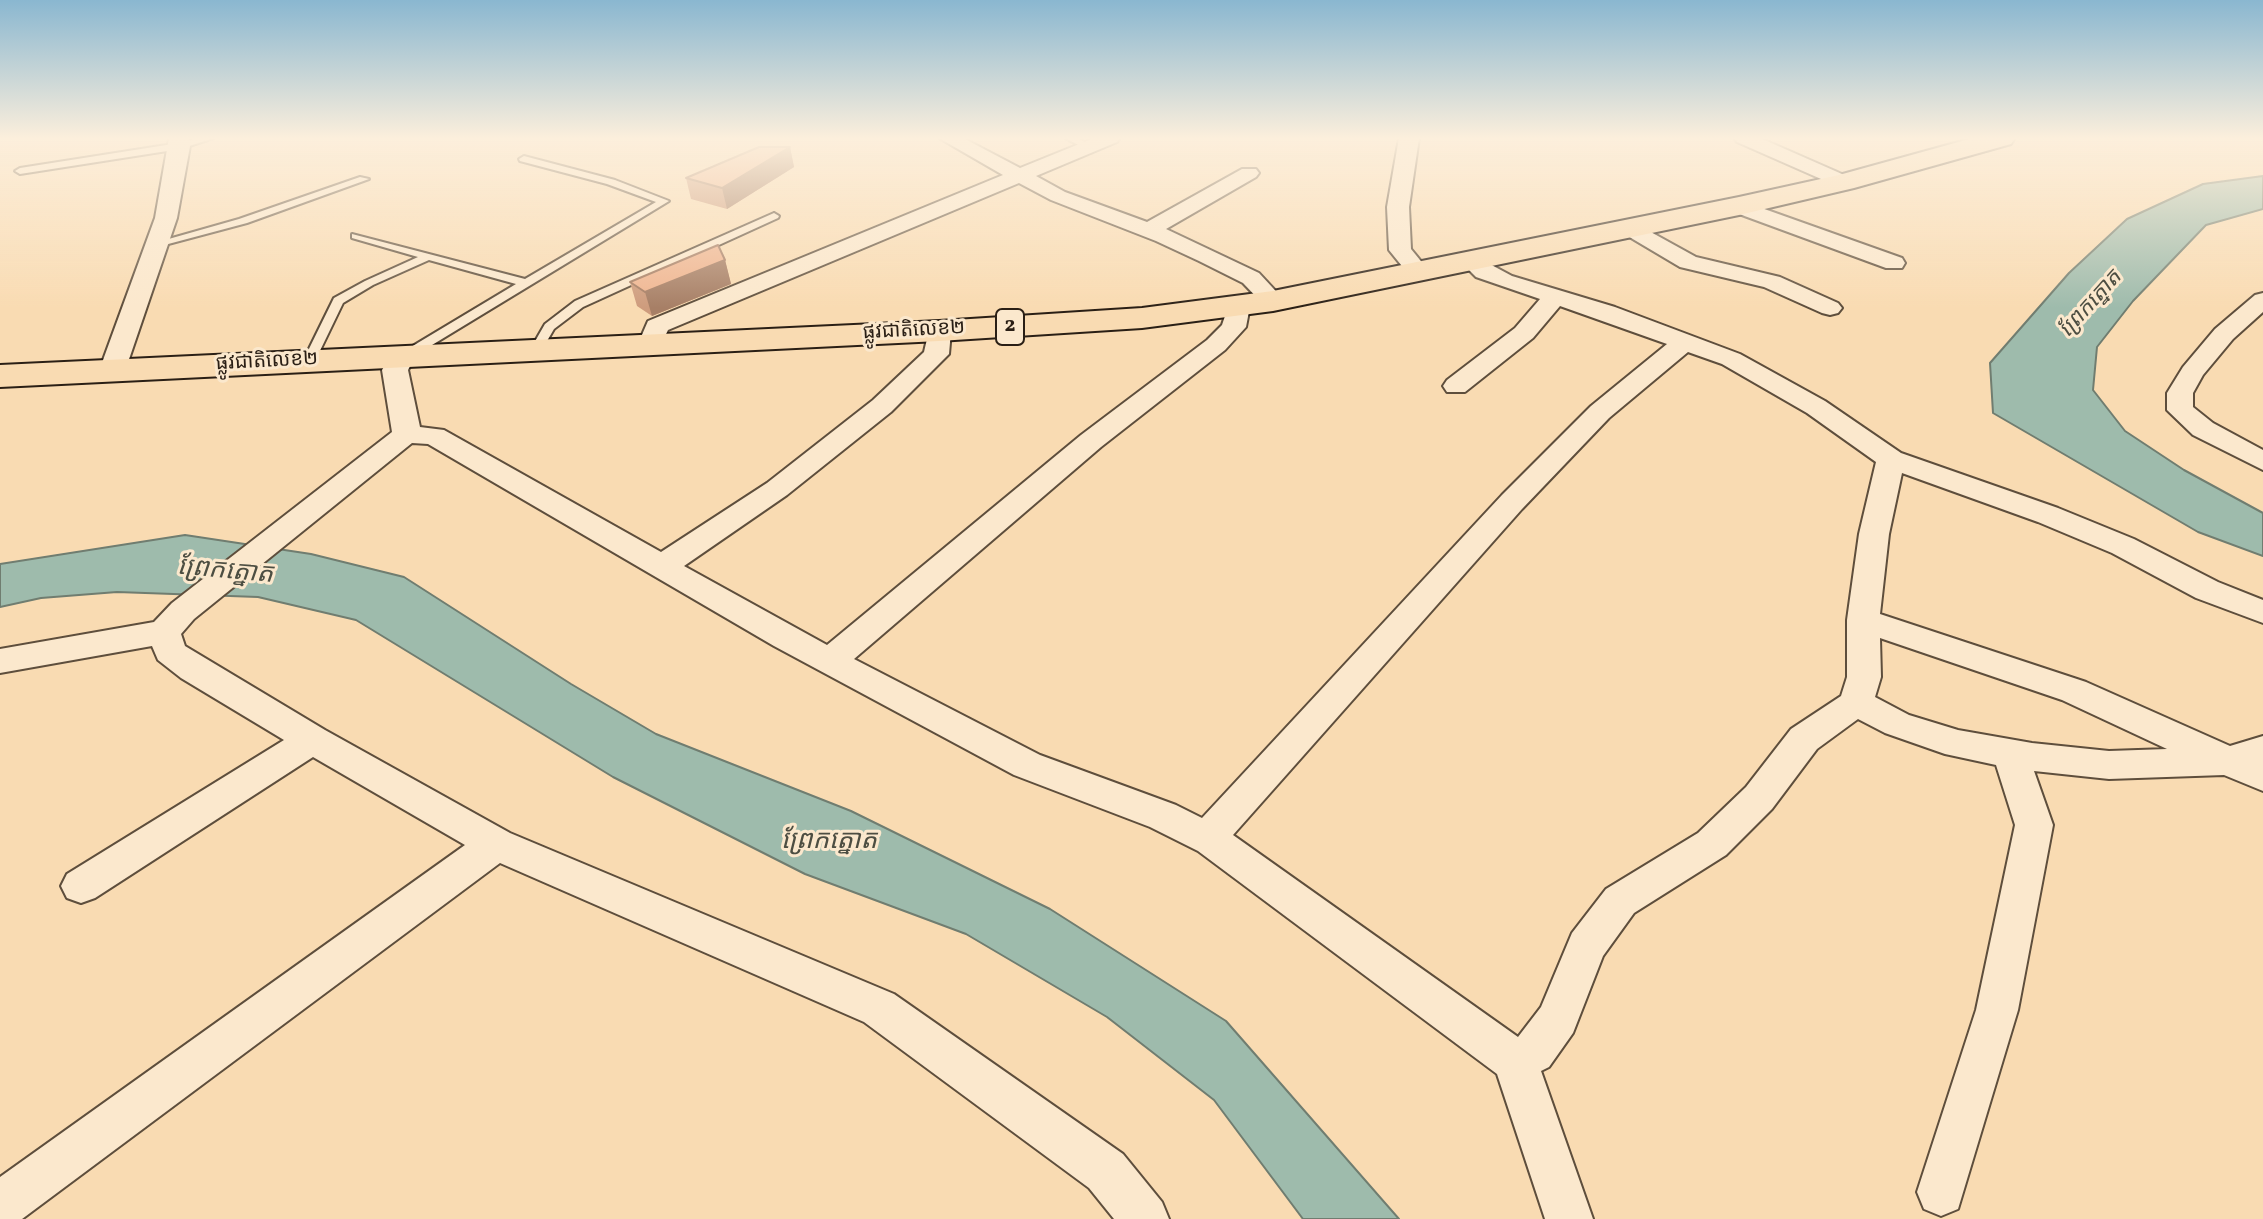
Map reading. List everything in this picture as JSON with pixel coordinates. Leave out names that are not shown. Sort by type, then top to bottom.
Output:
[{"type":"highway","name":"ផ្លូវជាតិលេខ២","points":[[0,376],[939,331],[1142,318],[1273,301],[1788,195]]},
{"type":"street","points":[[112,371],[166,218],[170,195]]},
{"type":"street","points":[[650,344],[657,326],[973,195]]},
{"type":"street","points":[[1056,195],[1149,230],[1251,278],[1273,301]]},
{"type":"street","points":[[1149,230],[1211,195]]},
{"type":"street","points":[[1400,195],[1400,250],[1418,271]]},
{"type":"street","points":[[1739,206],[1894,263]]},
{"type":"street","points":[[1629,227],[1688,262],[1772,282],[1830,308]]},
{"type":"street","points":[[1471,261],[1484,272],[1554,298],[1606,312],[1731,359],[1782,386],[1891,459],[2048,515],[2123,546],[2207,590],[2263,612]]},
{"type":"street","points":[[1456,386],[1524,333],[1554,298]]},
{"type":"street","points":[[2263,300],[2224,334],[2192,372],[2180,393],[2180,410],[2203,429],[2263,461]]},
{"type":"street","points":[[829,661],[1091,441],[1216,345],[1234,327],[1238,306]]},
{"type":"street","points":[[662,566],[777,489],[882,406],[936,354],[939,331]]},
{"type":"street","points":[[1211,840],[1217,826],[1512,502],[1600,412],[1686,341]]},
{"type":"street","points":[[0,661],[173,621],[291,524],[395,447],[406,435],[406,420],[395,370],[402,357]]},
{"type":"street","points":[[406,435],[434,436],[829,661],[1027,765],[1163,816],[1211,840],[1515,1061],[1569,1219]]},
{"type":"street","points":[[1515,1061],[1534,1052],[1558,1019],[1586,946],[1620,901],[1712,844],[1759,798],[1804,739],[1856,703],[1864,677],[1863,620],[1874,534],[1891,459]]},
{"type":"street","points":[[1863,620],[2074,691],[2263,777]]},
{"type":"street","points":[[173,621],[170,652],[193,669],[496,844],[879,1008],[1106,1171],[1145,1219]]},
{"type":"street","points":[[1856,703],[1897,724],[1958,744],[2109,765],[2228,761],[2263,750]]},
{"type":"street","points":[[81,886],[312,740]]},
{"type":"street","points":[[1941,1192],[1997,1010],[2034,825],[2010,753]]},
{"type":"street","points":[[0,1206],[496,844]]},
{"type":"lane","points":[[157,244],[243,221],[318,195]]},
{"type":"lane","points":[[402,357],[664,201],[644,195]]},
{"type":"lane","points":[[536,350],[549,327],[579,304],[774,216]]},
{"type":"lane","points":[[356,236],[528,284]]},
{"type":"lane","points":[[309,361],[338,301],[429,256]]},
{"type":"water","name":"ព្រែកត្នោត","points":[[2179,195],[2263,195],[2263,209],[2206,225],[2133,301],[2097,347],[2093,390],[2125,431],[2184,470],[2263,513],[2263,556],[2198,532],[1993,413],[1990,363],[2069,273],[2127,219]]},
{"type":"water","name":"ព្រែកត្នោត","points":[[185,535],[311,554],[404,577],[571,684],[656,734],[851,811],[1050,909],[1226,1021],[1399,1219],[1303,1219],[1214,1100],[1107,1017],[966,934],[805,874],[613,777],[356,620],[258,597],[117,592],[41,598],[0,607],[0,564]]},
{"type":"building","points":[[718,245],[725,260],[645,292],[630,282]]}]
